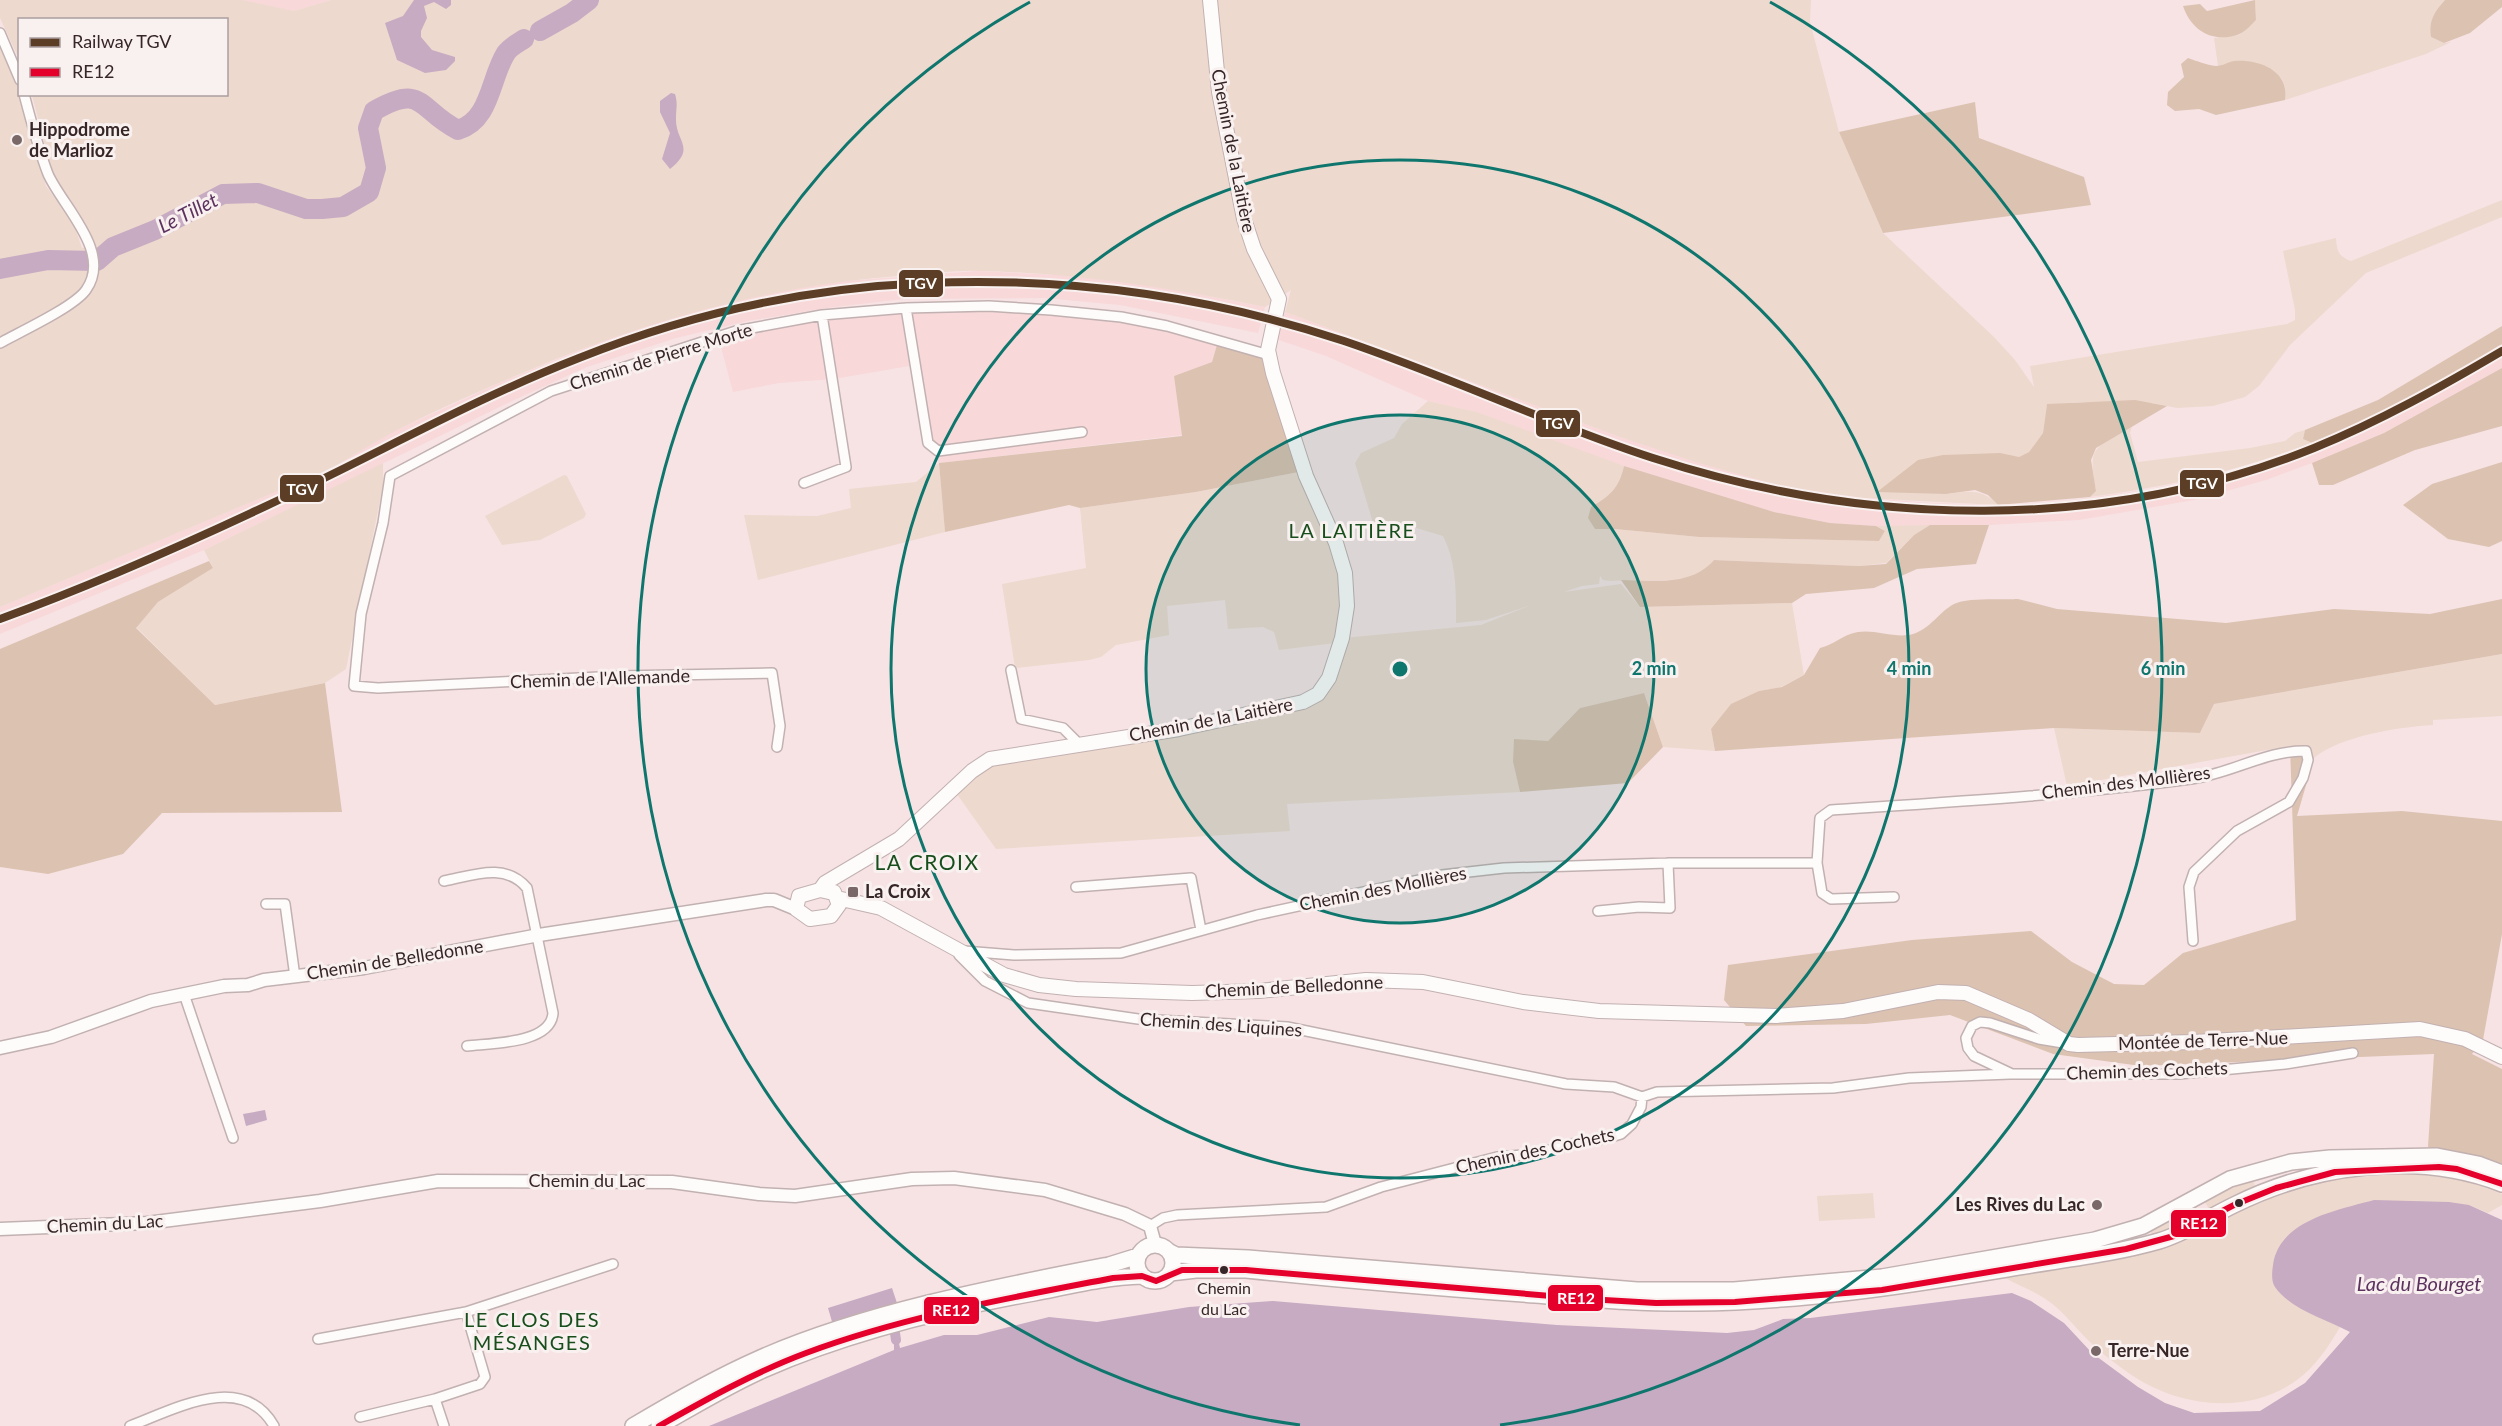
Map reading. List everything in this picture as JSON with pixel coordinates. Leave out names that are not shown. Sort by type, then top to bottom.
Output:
[{"type":"main road","name":"Chemin de la Laitière","points":[[832,898],[838,876],[899,839],[980,764],[1002,756],[1179,729],[1290,706],[1318,694],[1329,678],[1345,624],[1345,573],[1336,543],[1304,471],[1269,353],[1279,307],[1278,294],[1260,264],[1244,219],[1219,92],[1210,0]]},
{"type":"main road","points":[[832,898],[831,916],[817,920],[804,917],[797,903],[832,898]]},
{"type":"main road","name":"Chemin de Belledonne","points":[[832,898],[872,906],[926,931],[956,951],[1004,975],[1039,985],[1076,989],[1192,993],[1259,991],[1366,980],[1423,982],[1523,1002],[1599,1011],[1776,1016],[1844,1011],[1938,992],[1966,993],[2029,1020],[2069,1044]]},
{"type":"main road","name":"Montée de Terre-Nue","points":[[2069,1044],[2194,1042],[2420,1029],[2465,1039],[2502,1057]]},
{"type":"main road","points":[[1142,1276],[1137,1267],[1138,1256],[1142,1250],[1155,1244],[1176,1255],[1248,1258],[1637,1290],[1734,1290],[1882,1283],[2118,1234],[2159,1218],[2230,1179],[2291,1162],[2342,1157],[2437,1156],[2478,1164],[2502,1173]]},
{"type":"main road","points":[[1170,1273],[1196,1270],[1246,1270],[1441,1288],[1656,1303],[1735,1302],[2126,1249],[2161,1240],[2277,1188],[2336,1172],[2387,1167],[2439,1167],[2465,1171],[2502,1184]]},
{"type":"main road","points":[[633,1426],[757,1359],[802,1342],[893,1320],[1113,1278],[1142,1276],[1156,1281],[1167,1277],[1170,1273],[1173,1258],[1170,1252]]},
{"type":"main road","points":[[659,1426],[763,1370],[893,1320],[968,1294],[1109,1265],[1138,1256]]},
{"type":"street","points":[[0,33],[18,75]]},
{"type":"street","points":[[0,343],[75,301],[86,290],[92,275],[90,247],[79,222],[49,176],[25,96]]},
{"type":"street","name":"Chemin de Pierre Morte","points":[[354,686],[362,614],[384,523],[390,476],[551,391],[736,331],[822,315],[906,308],[989,306],[1121,317],[1219,338],[1269,353]]},
{"type":"street","points":[[906,308],[928,442],[938,451],[1082,432]]},
{"type":"street","points":[[804,483],[846,467],[822,315]]},
{"type":"street","points":[[1011,670],[1021,719],[1062,728],[1080,745]]},
{"type":"street","name":"Chemin de l'Allemande","points":[[354,686],[378,688],[618,676],[772,673],[780,726],[777,747]]},
{"type":"street","name":"Chemin des Mollières","points":[[1894,897],[1831,899],[1822,893],[1817,863],[1820,818],[1831,810],[2022,797],[2194,778],[2283,753],[2306,751],[2308,760],[2303,778],[2289,802],[2237,831],[2194,873],[2189,887],[2193,941]]},
{"type":"street","points":[[1598,911],[1639,907],[1670,908],[1668,863]]},
{"type":"street","name":"Chemin des Mollières","points":[[956,951],[1014,955],[1122,953],[1257,915],[1442,875],[1504,868],[1668,863],[1817,863]]},
{"type":"street","points":[[444,881],[492,872],[512,874],[527,888],[539,935],[553,1013],[550,1026],[532,1036],[467,1046]]},
{"type":"street","points":[[1076,887],[1191,878],[1201,930]]},
{"type":"street","name":"Chemin de Belledonne","points":[[0,1048],[51,1037],[128,1007],[232,984],[248,985],[264,980],[364,968],[539,935],[774,900],[797,903]]},
{"type":"street","points":[[266,904],[285,904],[295,977]]},
{"type":"street","name":"Chemin des Liquines","points":[[956,951],[985,981],[1028,1003],[1138,1019],[1287,1026],[1566,1084],[1614,1087],[1642,1097]]},
{"type":"street","points":[[184,994],[233,1138]]},
{"type":"street","name":"Chemin des Cochets","points":[[2012,1074],[1974,1056],[1968,1048],[1966,1038],[1972,1026],[1980,1022],[1990,1023],[2039,1039],[2069,1044]]},
{"type":"street","name":"Chemin des Cochets","points":[[1150,1226],[1163,1218],[1178,1215],[1333,1206],[1389,1185],[1480,1161],[1512,1155],[1536,1154],[1566,1144],[1608,1138],[1621,1134],[1632,1124],[1641,1107],[1642,1097],[1657,1092],[1833,1088],[1909,1078],[2012,1074],[2179,1074],[2286,1064],[2353,1053]]},
{"type":"street","name":"Chemin du Lac","points":[[0,1228],[147,1224],[320,1201],[438,1181],[672,1182],[759,1194],[795,1196],[912,1179],[954,1178],[1044,1190],[1125,1214],[1150,1226]]},
{"type":"street","points":[[1150,1226],[1155,1244]]},
{"type":"street","points":[[318,1339],[466,1312],[613,1264]]},
{"type":"street","points":[[360,1417],[435,1399],[484,1381],[484,1370],[466,1312]]},
{"type":"street","points":[[130,1426],[191,1404],[236,1396],[254,1402],[274,1426]]},
{"type":"street","points":[[435,1399],[444,1426]]},
{"type":"shaded area","points":[[0,0],[242,0],[294,11],[331,0],[1811,0],[1810,22],[1839,132],[1883,233],[1994,337],[2015,360],[2034,387],[2030,366],[2287,324],[2295,320],[2283,251],[2336,238],[2339,252],[2351,261],[2502,200],[2502,217],[2366,273],[2290,345],[2259,386],[2245,397],[2213,406],[2177,408],[2152,403],[2080,402],[2047,405],[2043,433],[2029,452],[1946,494],[1980,493],[1998,505],[1863,498],[1784,487],[1699,463],[1620,437],[1285,312],[1291,290],[1265,307],[1088,278],[1016,272],[954,271],[811,286],[714,307],[619,336],[525,372],[451,404],[379,440],[333,468],[0,607],[0,39],[18,81],[18,96],[22,96],[46,186],[74,225],[82,248],[93,246],[81,216],[58,183],[50,166],[32,96],[228,96],[228,18],[18,18],[18,57],[0,18]]},
{"type":"shaded area","points":[[237,0],[331,0],[294,11]]},
{"type":"shaded area","points":[[2255,0],[2445,0],[2433,17],[2431,37],[2444,43],[2451,42],[2426,54],[2285,100],[2285,87],[2281,78],[2273,70],[2252,63],[2218,66],[2214,38],[2239,35],[2256,20]]},
{"type":"shaded area","points":[[2255,0],[2256,20],[2242,33],[2228,37],[2211,36],[2197,28],[2191,22],[2183,6],[2200,4],[2207,11]]},
{"type":"shaded area","points":[[2445,0],[2502,0],[2502,7],[2470,33],[2444,43],[2431,37],[2430,31],[2433,17]]},
{"type":"shaded area","points":[[2188,58],[2216,66],[2243,61],[2270,68],[2283,81],[2285,100],[2216,115],[2199,109],[2175,111],[2167,105],[2168,92],[2184,77],[2181,64]]},
{"type":"shaded area","points":[[1975,102],[1979,138],[2084,177],[2091,205],[1883,233],[1839,132]]},
{"type":"shaded area","points":[[977,271],[1081,276],[1141,283],[1265,307],[1258,333],[1120,305],[1044,298],[904,299],[826,308],[748,321],[676,338],[587,367],[204,550],[0,634],[0,607],[333,468],[375,440],[497,384],[619,334],[691,311],[757,295],[833,282]]},
{"type":"shaded area","points":[[906,308],[1051,310],[1142,321],[1219,338],[1212,362],[1174,376],[1182,435],[939,463],[926,430],[915,365],[834,379],[779,383],[733,392],[718,336],[822,318]]},
{"type":"shaded area","points":[[1285,312],[1620,437],[1784,487],[1863,498],[1931,503],[1998,505],[2065,501],[2146,490],[2216,475],[2261,463],[2366,421],[2502,344],[2502,368],[2384,433],[2266,480],[2194,500],[2079,520],[1989,525],[1876,526],[1830,523],[1774,512],[1703,493],[1567,447],[1477,412],[1428,401],[1326,356],[1276,339]]},
{"type":"shaded area","points":[[2502,326],[2502,344],[2434,386],[2337,433],[2312,443],[2303,439],[2305,430],[2378,400]]},
{"type":"shaded area","points":[[1219,338],[1269,355],[1304,471],[1196,492],[1080,508],[1069,505],[945,532],[939,463],[1182,436],[1174,376],[1212,362]]},
{"type":"shaded area","points":[[2502,368],[2502,426],[2415,450],[2333,485],[2319,485],[2312,463],[2384,433]]},
{"type":"shaded area","points":[[2135,400],[2167,406],[2096,448],[2091,460],[2096,491],[2090,497],[1998,505],[1988,495],[1975,490],[1946,494],[1877,492],[1918,460],[1943,455],[2000,453],[2019,457],[2029,452],[2043,433],[2047,404]]},
{"type":"shaded area","points":[[1428,401],[1477,412],[1624,466],[1613,491],[1591,507],[1595,529],[1699,537],[1879,541],[1885,531],[1876,526],[1930,525],[1914,535],[1886,563],[1859,566],[1714,560],[1704,569],[1679,579],[1611,581],[1603,580],[1600,576],[1599,584],[1582,586],[1564,592],[1621,584],[1640,607],[1792,603],[1804,675],[1781,687],[1759,691],[1711,729],[1715,751],[1663,747],[1644,693],[1580,708],[1548,741],[1513,762],[1520,792],[1287,804],[1290,831],[996,849],[954,790],[980,764],[1311,703],[1324,686],[1335,643],[1279,650],[1274,632],[1263,627],[1228,629],[1225,600],[1167,606],[1169,635],[1116,645],[1101,657],[1089,660],[1015,668],[1002,584],[1086,568],[1080,508],[1196,492],[1304,471],[1345,573],[1343,638],[1481,625],[1531,605],[1486,620],[1456,623],[1456,589],[1453,567],[1443,536],[1413,527],[1374,526],[1355,463],[1361,453],[1394,438],[1402,424]]},
{"type":"shaded area","points":[[2132,426],[2130,433],[2138,462],[2250,448],[2285,441],[2295,433],[2305,430],[2303,439],[2312,443],[2257,462],[2202,477],[2090,497],[2096,490],[2093,464],[2097,449]]},
{"type":"shaded area","points":[[2502,462],[2502,541],[2489,547],[2448,539],[2403,505],[2432,484]]},
{"type":"shaded area","points":[[383,463],[383,486],[346,669],[325,683],[215,705],[136,627],[158,602],[213,568],[204,550]]},
{"type":"shaded area","points":[[939,463],[945,532],[758,580],[744,515],[817,516],[851,508],[849,489],[916,482]]},
{"type":"shaded area","points":[[1624,466],[1774,512],[1830,523],[1876,526],[1885,531],[1879,541],[1699,537],[1595,529],[1588,518],[1591,507],[1613,491]]},
{"type":"shaded area","points":[[564,475],[567,476],[586,514],[584,518],[540,540],[502,545],[485,516]]},
{"type":"shaded area","points":[[1930,525],[1989,525],[1976,564],[1917,569],[1874,588],[1806,594],[1792,603],[1640,607],[1621,580],[1659,581],[1683,578],[1694,575],[1714,560],[1859,566],[1886,564],[1914,535]]},
{"type":"shaded area","points":[[209,561],[213,568],[158,602],[136,628],[215,705],[325,683],[342,812],[162,813],[123,854],[48,874],[0,867],[0,649]]},
{"type":"shaded area","points":[[2018,599],[2057,609],[2226,623],[2334,609],[2430,614],[2502,599],[2502,654],[2214,704],[2200,733],[2054,728],[1715,751],[1711,729],[1731,704],[1759,691],[1782,687],[1804,675],[1820,648],[1858,632],[1913,634],[1919,632],[1949,607],[1960,602]]},
{"type":"shaded area","points":[[2502,654],[2502,716],[2433,720],[2433,725],[2370,734],[2325,750],[2314,758],[2290,746],[2067,786],[2054,728],[2200,733],[2214,704]]},
{"type":"shaded area","points":[[1644,693],[1663,747],[1628,783],[1520,792],[1513,762],[1514,739],[1548,741],[1580,708]]},
{"type":"shaded area","points":[[2290,746],[2314,758],[2297,816],[2402,811],[2502,821],[2502,934],[2483,1040],[2472,1054],[2502,1069],[2502,1164],[2428,1147],[2434,1054],[2141,1066],[2053,1054],[1950,1015],[1866,1024],[1746,1026],[1724,1000],[1728,965],[1912,940],[2031,931],[2072,962],[2114,984],[2144,985],[2183,953],[2296,920]]},
{"type":"shaded area","points":[[2412,1173],[2467,1181],[2502,1194],[2502,1205],[2488,1213],[2469,1205],[2297,1306],[2340,1327],[2321,1356],[2304,1375],[2277,1391],[2257,1399],[2235,1403],[2213,1403],[2169,1394],[2149,1385],[2099,1351],[2051,1302],[2004,1277],[2176,1241],[2270,1196],[2333,1179]]},
{"type":"shaded area","points":[[2244,1181],[2254,1182],[2255,1187],[2252,1192],[2211,1212],[2203,1199]]},
{"type":"shaded area","points":[[1873,1193],[1875,1218],[1819,1221],[1817,1196]]},
{"type":"shaded area","points":[[2194,1204],[2203,1217],[2155,1236],[2151,1233],[2151,1229]]},
{"type":"water","points":[[414,0],[451,0],[451,5],[446,9],[434,2],[424,6],[427,18],[421,31],[421,37],[432,50],[455,57],[455,61],[446,70],[425,73],[397,60],[385,23],[403,16]]},
{"type":"water","points":[[671,93],[676,97],[677,126],[684,150],[670,169],[662,159],[670,133],[660,112],[660,101]]},
{"type":"water","points":[[265,1110],[267,1120],[246,1126],[243,1114]]},
{"type":"water","name":"Lac du Bourget","points":[[2374,1200],[2449,1202],[2469,1205],[2502,1220],[2502,1426],[709,1426],[894,1350],[894,1341],[898,1339],[900,1348],[944,1335],[977,1335],[1049,1317],[1097,1322],[1189,1307],[1273,1301],[1557,1325],[1727,1333],[1754,1330],[1783,1319],[1810,1318],[2012,1293],[2031,1301],[2064,1323],[2092,1353],[2138,1387],[2165,1403],[2194,1413],[2260,1411],[2305,1383],[2350,1332],[2299,1308],[2282,1295],[2272,1279],[2273,1265],[2278,1250],[2286,1237],[2312,1219]]},
{"type":"water","points":[[892,1288],[898,1306],[833,1325],[828,1308]]},
{"type":"waterway","name":"Le Tillet","points":[[540,31],[572,13],[589,0]]},
{"type":"waterway","name":"Le Tillet","points":[[0,269],[48,260],[97,261],[113,247],[155,230],[223,194],[258,193],[306,209],[343,207],[369,192],[376,168],[368,128],[374,111],[390,103],[412,99],[420,102],[458,130],[469,125],[483,108],[506,53],[524,39]]},
{"type":"waterway","points":[[893,1320],[896,1340]]},
{"type":"rail line","name":"TGV","points":[[0,619],[116,574],[191,541],[474,404],[544,372],[621,342],[663,328],[750,306],[793,297],[882,286],[926,283],[1032,283],[1138,293],[1242,312],[1344,341],[1653,458],[1734,481],[1817,498],[1901,508],[1985,511],[2069,507],[2152,495],[2234,476],[2314,448],[2363,427],[2502,351]]},
{"type":"transit line","name":"RE12","points":[[659,1426],[750,1377],[843,1340],[958,1309],[1113,1278],[1142,1276],[1156,1281],[1182,1270],[1246,1270],[1587,1299],[1656,1303],[1735,1302],[1882,1290],[2126,1249],[2174,1236],[2234,1205],[2276,1188],[2335,1172],[2439,1167],[2457,1169],[2502,1184]]},
{"type":"place","name":"Hippodrome de Marlioz","points":[[17,140]]},
{"type":"place","name":"La Croix","points":[[853,892]]},
{"type":"place","name":"Les Rives du Lac","points":[[2097,1205]]},
{"type":"place","name":"Chemin du Lac","points":[[1224,1270]]},
{"type":"place","name":"Terre-Nue","points":[[2096,1351]]},
{"type":"district","name":"LA LAITIÈRE","points":[[1352,531]]},
{"type":"district","name":"LA CROIX","points":[[927,863]]},
{"type":"district","name":"LE CLOS DES MÉSANGES","points":[[532,1332]]}]
